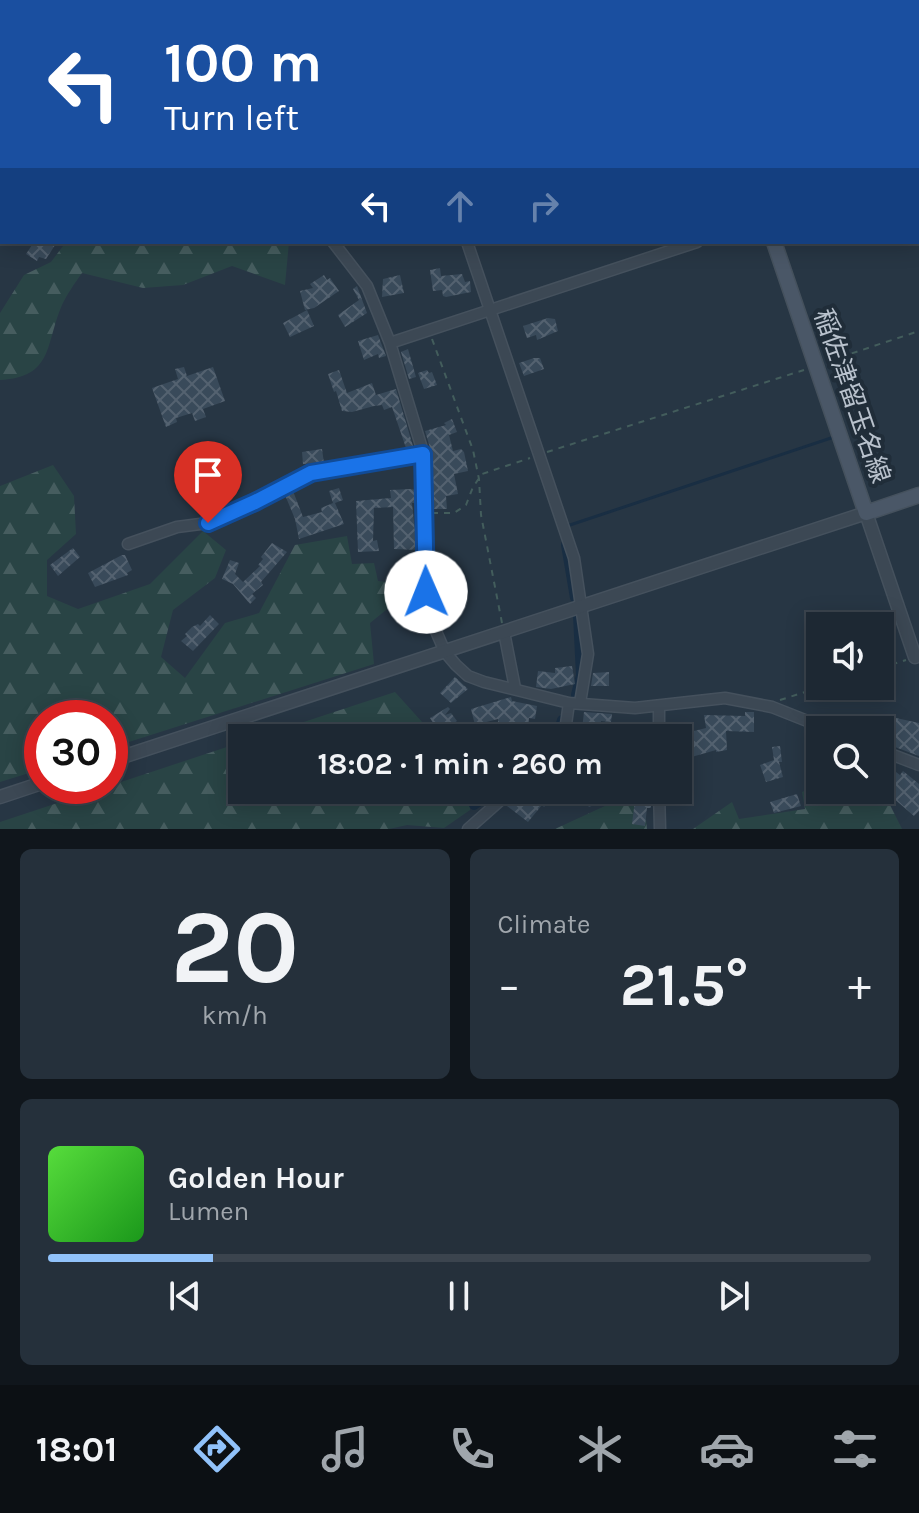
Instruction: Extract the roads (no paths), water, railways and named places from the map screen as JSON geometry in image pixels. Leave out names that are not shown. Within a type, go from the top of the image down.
[{"type":"main road","name":"稲佐津留玉名線","points":[[775,244],[866,513],[919,495]]},
{"type":"street","points":[[335,244],[367,286],[390,343],[423,454],[426,592],[435,629],[445,652],[468,676],[574,703],[635,708],[725,698],[772,707],[806,720]]},
{"type":"street","points":[[468,244],[574,558],[588,654],[568,724]]},
{"type":"street","points":[[390,343],[691,244]]},
{"type":"street","points":[[128,544],[177,527],[208,523],[311,473],[423,454]]},
{"type":"street","points":[[128,755],[866,513],[917,663]]},
{"type":"street","points":[[504,632],[515,688]]},
{"type":"street","points":[[659,707],[659,724]]},
{"type":"street","points":[[894,755],[919,765]]},
{"type":"street","points":[[0,797],[24,789]]},
{"type":"street","points":[[468,829],[496,804]]},
{"type":"street","points":[[659,804],[660,829]]},
{"type":"waterway","points":[[570,525],[831,438]]},
{"type":"waterway","points":[[566,545],[575,598]]},
{"type":"waterway","points":[[576,695],[581,675],[578,615]]},
{"type":"waterway","points":[[561,724],[562,720]]}]
